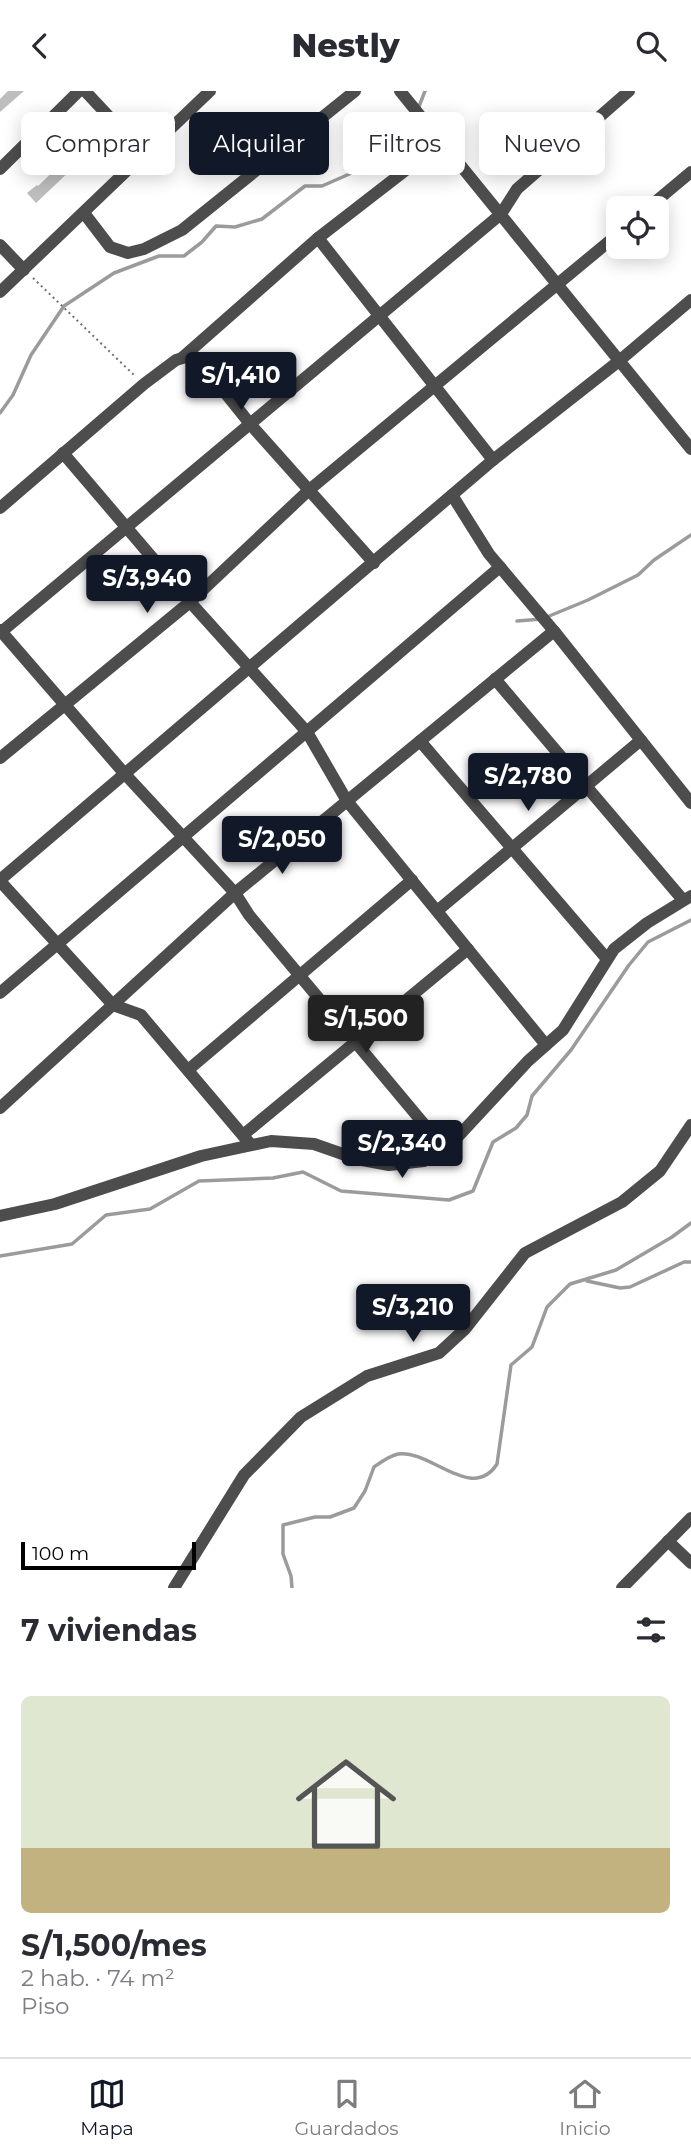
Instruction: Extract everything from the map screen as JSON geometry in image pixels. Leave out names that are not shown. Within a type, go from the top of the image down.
[{"type":"street","points":[[0,169],[79,91]]},
{"type":"street","points":[[85,91],[105,112]]},
{"type":"street","points":[[175,124],[210,91]]},
{"type":"street","points":[[84,213],[110,247],[128,253],[144,249],[182,230],[355,91]]},
{"type":"street","points":[[400,91],[417,112]]},
{"type":"street","points":[[444,1148],[299,976],[235,894],[124,773],[0,631],[501,215],[517,189],[629,91]]},
{"type":"street","points":[[465,170],[691,449]]},
{"type":"street","points":[[662,196],[691,172]]},
{"type":"street","points":[[0,292],[123,175]]},
{"type":"street","points":[[0,507],[144,384],[183,357],[318,238],[399,175]]},
{"type":"street","points":[[318,238],[493,460]]},
{"type":"street","points":[[0,758],[190,602],[309,490],[606,244]]},
{"type":"street","points":[[0,245],[24,271]]},
{"type":"street","points":[[247,1140],[142,1015],[113,1005],[0,880],[493,460],[619,361],[691,300]]},
{"type":"street","points":[[183,357],[198,359],[251,425],[374,563]]},
{"type":"street","points":[[63,453],[190,602],[307,732],[348,801],[546,1045]]},
{"type":"street","points":[[452,495],[500,568],[554,631],[691,803]]},
{"type":"street","points":[[0,993],[500,568]]},
{"type":"street","points":[[0,1108],[235,894],[554,631]]},
{"type":"street","points":[[0,1216],[55,1204],[247,1140],[314,1144],[357,1159],[389,1165],[424,1161],[453,1142],[563,1030],[614,949],[647,923],[687,898],[495,680]]},
{"type":"street","points":[[437,911],[641,740]]},
{"type":"street","points":[[420,741],[607,959]]},
{"type":"street","points":[[188,1070],[412,880]]},
{"type":"street","points":[[247,1140],[355,1043],[468,949]]},
{"type":"street","points":[[174,1588],[244,1475],[301,1417],[367,1376],[439,1353],[466,1329],[525,1253],[622,1202],[660,1171],[691,1125]]},
{"type":"street","points":[[622,1588],[691,1518]]},
{"type":"street","points":[[668,1541],[691,1563]]},
{"type":"path","points":[[24,271],[51,293],[85,330],[144,384]]},
{"type":"building","points":[[8,91],[24,91],[0,112],[0,99]]},
{"type":"building","points":[[49,175],[66,175],[36,203],[27,193]]},
{"type":"waterway","points":[[418,109],[425,91]]},
{"type":"waterway","points":[[0,413],[13,395],[31,355],[64,306],[114,273],[159,256],[184,256],[216,226],[235,227],[262,219],[305,186],[322,186],[347,175]]},
{"type":"waterway","points":[[517,621],[542,619],[588,600],[638,575],[654,560],[691,535]]},
{"type":"waterway","points":[[0,1256],[72,1244],[106,1215],[150,1209],[199,1181],[273,1178],[303,1172],[341,1191],[449,1200],[473,1191],[493,1142],[516,1128],[527,1115],[532,1096],[571,1050],[629,965],[648,942],[691,920]]},
{"type":"waterway","points":[[292,1588],[291,1576],[283,1554],[283,1525],[315,1517],[330,1517],[354,1508],[365,1491],[374,1467],[398,1454],[423,1459],[463,1477],[487,1475],[497,1464],[511,1365],[532,1347],[547,1307],[570,1284],[616,1270],[691,1223]]},
{"type":"waterway","points":[[587,1281],[620,1288],[630,1287],[684,1262],[691,1262]]}]
